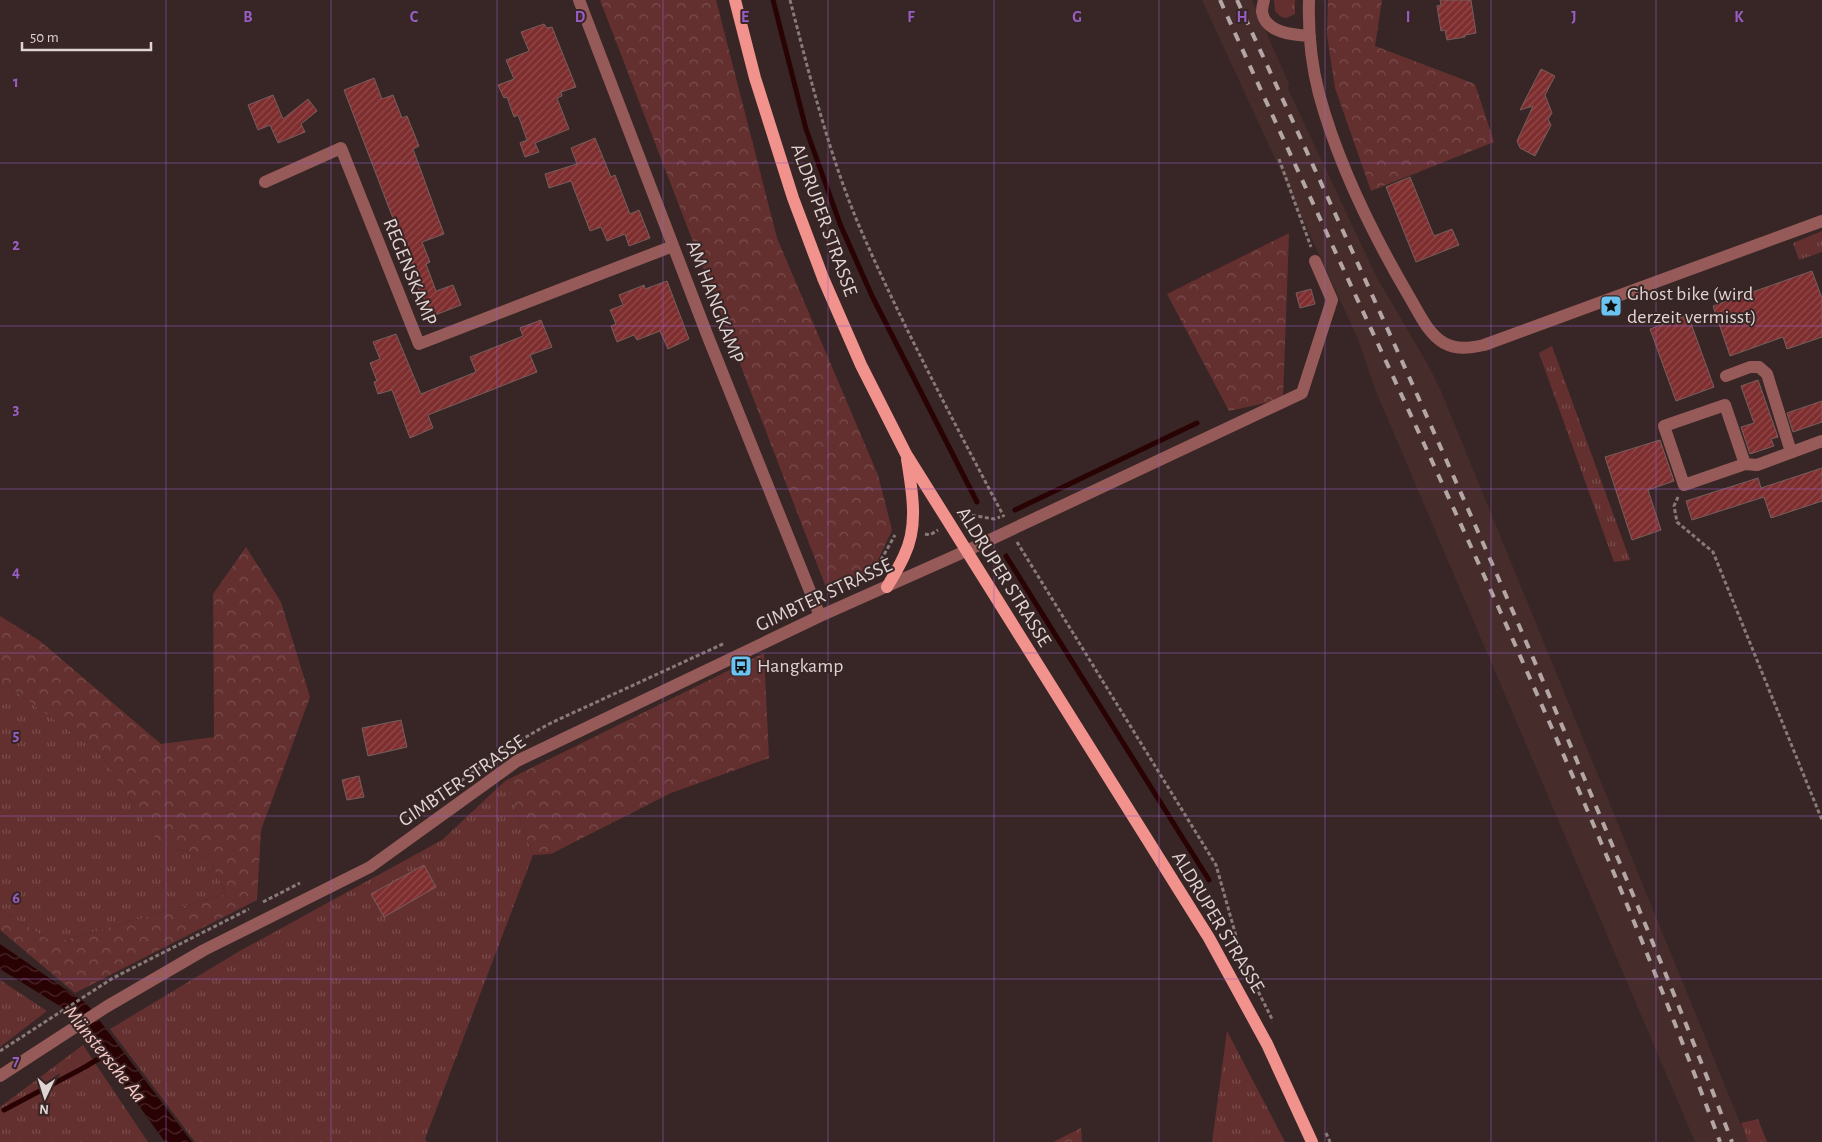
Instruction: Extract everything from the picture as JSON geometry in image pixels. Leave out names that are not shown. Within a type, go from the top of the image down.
[{"type":"main road","name":"ALDRUPER STRASSE","points":[[735,0],[755,78],[793,198],[823,278],[861,365],[906,454],[1209,938],[1267,1044],[1312,1142]]},
{"type":"main road","points":[[887,587],[905,554],[913,524],[912,494],[906,454]]},
{"type":"street","name":"AM HANGKAMP","points":[[579,0],[712,346],[820,616]]},
{"type":"street","points":[[1264,0],[1262,13],[1267,22],[1275,29],[1310,36]]},
{"type":"street","points":[[1309,0],[1312,64],[1328,121],[1344,166],[1384,254],[1424,322],[1442,342],[1468,348],[1493,342],[1822,220]]},
{"type":"street","name":"REGENSKAMP","points":[[265,182],[341,148],[419,344],[673,246]]},
{"type":"street","name":"GIMBTER STRASSE","points":[[0,1076],[106,1007],[204,950],[370,867],[517,761],[820,616],[966,551],[1302,393],[1332,300],[1316,261]]},
{"type":"street","points":[[1726,376],[1750,367],[1759,367],[1767,374],[1791,452]]},
{"type":"street","points":[[1745,464],[1725,405],[1664,426],[1684,485],[1745,464],[1757,464],[1822,442]]},
{"type":"path","points":[[790,0],[814,95],[838,168],[860,227],[923,364],[1010,530],[1216,865],[1243,961],[1274,1023]]},
{"type":"path","points":[[1279,159],[1316,261]]},
{"type":"path","points":[[1684,485],[1674,506],[1677,522],[1713,552],[1822,820]]},
{"type":"path","points":[[0,1051],[95,988]]},
{"type":"path","points":[[1322,1125],[1330,1142]]},
{"type":"shaded area","points":[[1202,0],[1252,0],[1289,84],[1288,89],[1377,278],[1427,363],[1441,391],[1748,1142],[1695,1142],[1375,389],[1358,339]]},
{"type":"green space","points":[[600,0],[716,0],[777,238],[878,475],[892,530],[873,571],[827,590]]},
{"type":"green space","points":[[1274,0],[1295,0],[1295,14],[1286,18],[1280,16],[1275,11]]},
{"type":"green space","points":[[1328,0],[1382,0],[1375,46],[1475,84],[1494,142],[1371,191],[1335,88],[1327,35]]},
{"type":"green space","points":[[1822,231],[1822,252],[1799,260],[1793,243]]},
{"type":"green space","points":[[1289,233],[1283,399],[1229,411],[1167,294]]},
{"type":"green space","points":[[1552,346],[1630,560],[1614,562],[1539,353]]},
{"type":"green space","points":[[246,547],[281,602],[310,697],[261,830],[257,900],[75,993],[0,930],[0,909],[54,943],[226,894],[209,858],[159,844],[101,754],[0,680],[0,616],[40,641],[161,744],[214,737],[213,594]]},
{"type":"green space","points":[[764,653],[769,758],[671,793],[551,854],[533,855],[505,781]]},
{"type":"green space","points":[[0,680],[101,754],[159,844],[209,858],[226,894],[54,943],[0,909]]},
{"type":"green space","points":[[505,781],[533,855],[425,1139],[427,1142],[195,1142],[110,1029],[238,952],[442,840]]},
{"type":"green space","points":[[0,980],[47,1011],[0,1047]]},
{"type":"green space","points":[[1227,1031],[1285,1142],[1212,1142]]},
{"type":"green space","points":[[83,1045],[148,1142],[0,1142],[0,1107]]},
{"type":"green space","points":[[1758,1119],[1767,1142],[1748,1142],[1741,1123]]},
{"type":"green space","points":[[1081,1128],[1082,1142],[1053,1142]]},
{"type":"water","name":"Münstersche Aa","points":[[0,944],[87,1004],[192,1142],[165,1142],[71,1014],[0,969]]},
{"type":"building","points":[[1440,0],[1471,0],[1476,33],[1447,40],[1445,30],[1441,31],[1437,6],[1441,5]]},
{"type":"building","points":[[544,24],[547,28],[552,27],[576,87],[561,92],[562,96],[557,98],[569,129],[535,143],[539,152],[525,157],[520,143],[527,140],[518,115],[514,117],[507,97],[504,98],[498,85],[514,79],[506,60],[529,51],[521,32]]},
{"type":"building","points":[[1541,69],[1555,76],[1545,95],[1552,113],[1548,119],[1551,125],[1535,156],[1520,148],[1517,141],[1533,106],[1520,110]]},
{"type":"building","points":[[374,78],[382,99],[393,95],[402,118],[407,116],[419,146],[413,149],[444,234],[422,242],[430,262],[426,264],[436,291],[453,285],[461,305],[430,317],[344,90]]},
{"type":"building","points":[[273,95],[283,119],[308,99],[317,111],[301,124],[305,132],[278,143],[270,125],[258,130],[248,105]]},
{"type":"building","points":[[595,138],[611,177],[615,175],[630,214],[639,210],[650,238],[629,246],[625,234],[607,241],[601,227],[590,231],[571,181],[549,188],[545,174],[577,164],[571,148]]},
{"type":"building","points":[[1410,177],[1434,236],[1452,229],[1459,245],[1416,262],[1386,187]]},
{"type":"building","points":[[1812,271],[1822,298],[1822,337],[1787,349],[1783,337],[1730,356],[1713,306]]},
{"type":"building","points":[[667,281],[689,339],[668,349],[660,331],[637,340],[634,335],[617,342],[611,326],[616,324],[610,310],[623,305],[619,295],[644,285],[645,289]]},
{"type":"building","points":[[1311,289],[1315,304],[1300,308],[1296,293]]},
{"type":"building","points":[[1688,315],[1714,387],[1676,401],[1650,329]]},
{"type":"building","points":[[541,320],[552,347],[530,355],[537,372],[428,415],[433,428],[410,438],[392,390],[378,394],[374,382],[377,381],[370,363],[380,359],[373,342],[396,334],[421,394],[476,372],[470,357],[523,336],[520,328]]},
{"type":"building","points":[[1758,380],[1778,437],[1771,439],[1774,446],[1750,454],[1741,427],[1754,423],[1741,386]]},
{"type":"building","points":[[1822,401],[1822,422],[1793,432],[1787,413]]},
{"type":"building","points":[[1660,440],[1674,481],[1648,490],[1661,530],[1632,540],[1605,457]]},
{"type":"building","points":[[1822,468],[1822,501],[1771,518],[1764,497],[1692,520],[1686,501],[1758,478],[1761,488]]},
{"type":"building","points":[[401,720],[407,747],[368,756],[362,728]]},
{"type":"building","points":[[359,776],[364,797],[347,800],[342,780]]},
{"type":"building","points":[[424,865],[436,887],[384,917],[371,894]]},
{"type":"waterway","points":[[773,0],[806,129],[840,224],[872,296],[977,502]]},
{"type":"waterway","points":[[1015,510],[1197,423]]},
{"type":"waterway","points":[[1006,556],[1209,880]]},
{"type":"waterway","name":"Münstersche Aa","points":[[4,1110],[108,1053]]},
{"type":"railway","points":[[1220,0],[1544,709],[1664,997],[1720,1142]]},
{"type":"railway","points":[[1237,0],[1376,303],[1511,607],[1650,935],[1732,1142]]},
{"type":"place","name":"Ghost bike (wird derzeit vermisst)","points":[[1611,306]]},
{"type":"place","name":"Hangkamp","points":[[741,666]]}]
